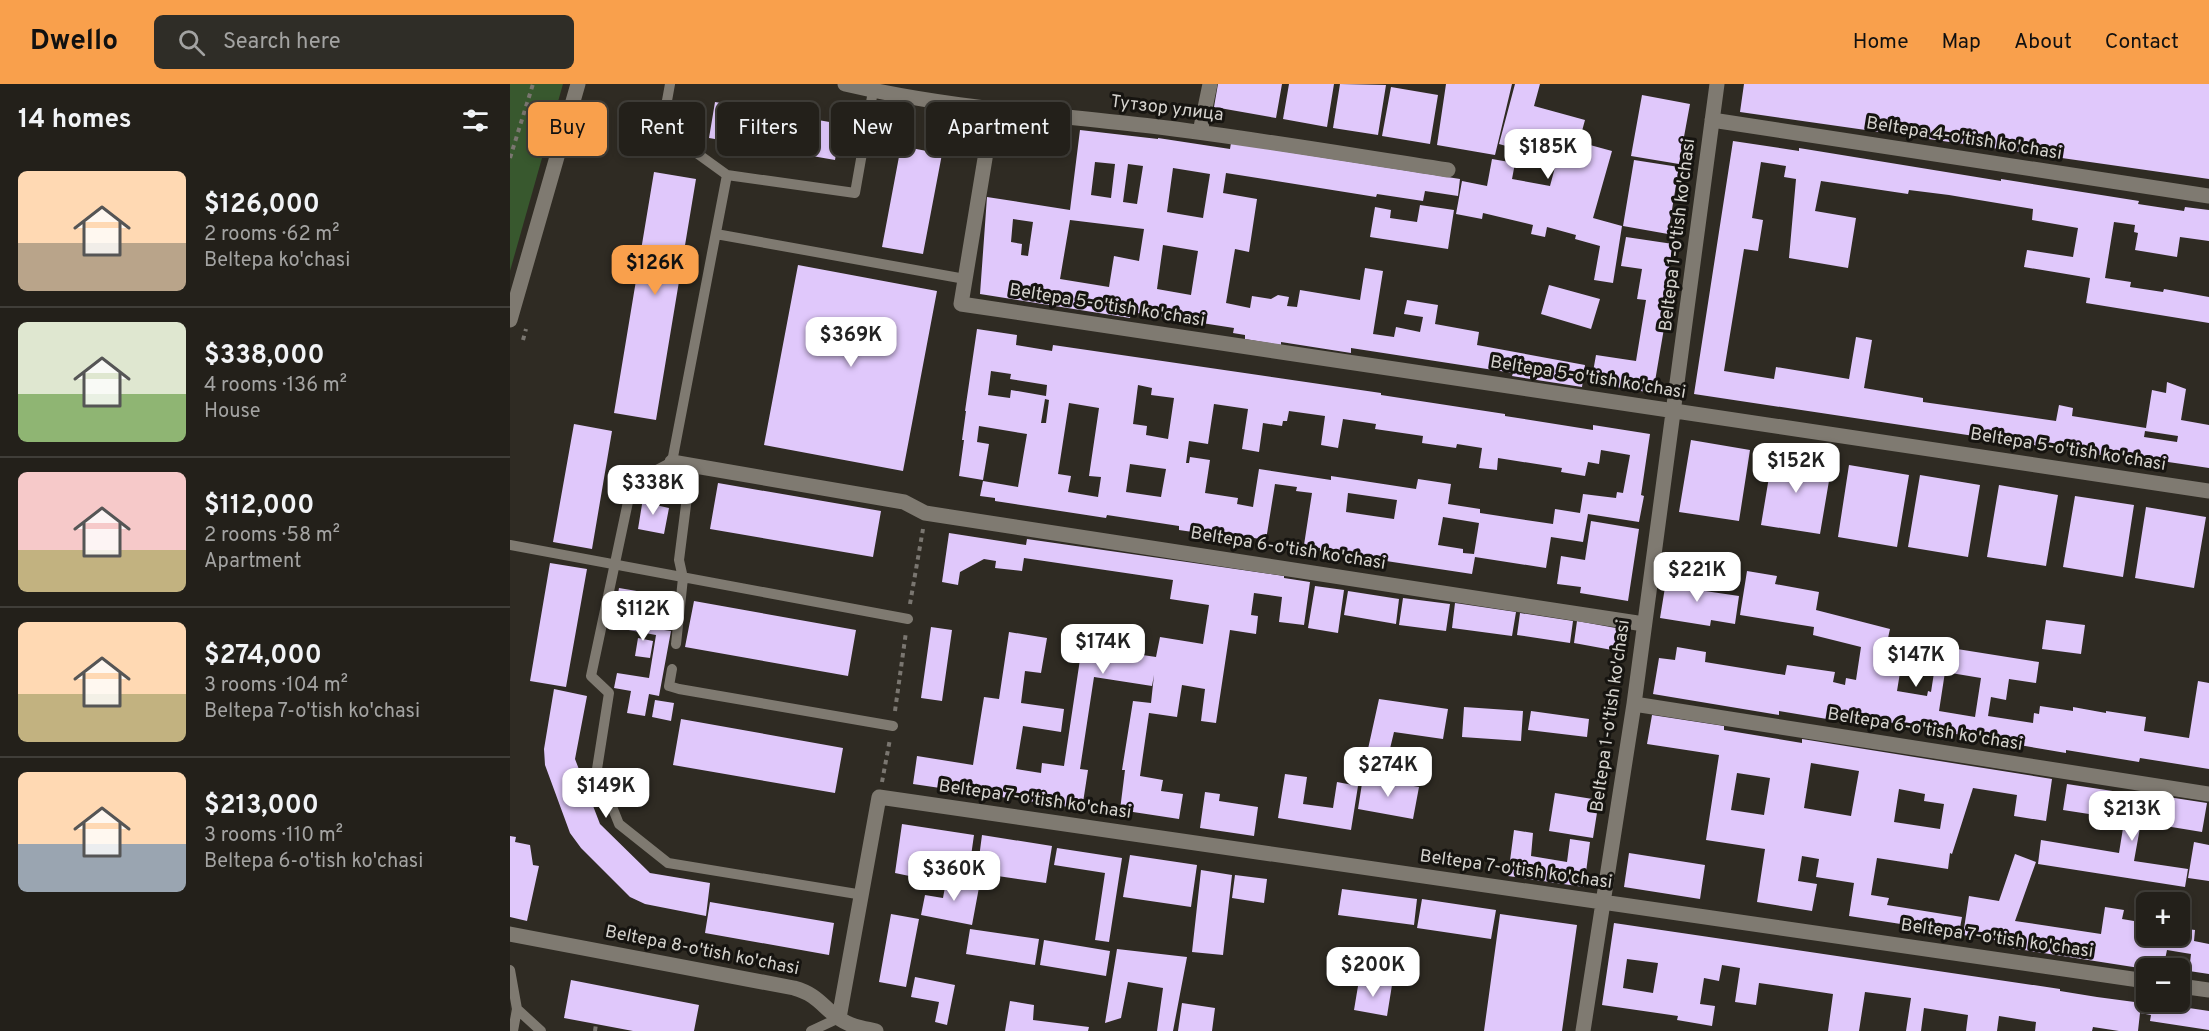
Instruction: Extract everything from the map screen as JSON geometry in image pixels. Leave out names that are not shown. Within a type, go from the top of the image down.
[{"type":"street","points":[[510,320],[578,84]]},
{"type":"street","name":"Тутзор улица","points":[[845,84],[942,102]]},
{"type":"street","points":[[1200,132],[1210,84]]},
{"type":"street","name":"Beltepa 1-o'tish ko'chasi","points":[[1583,1031],[1634,704],[1717,84]]},
{"type":"street","name":"Тутзор улица","points":[[1070,118],[1200,132],[1448,170]]},
{"type":"street","name":"Beltepa 4-o'tish ko'chasi","points":[[1712,120],[2209,196]]},
{"type":"street","points":[[965,279],[985,156]]},
{"type":"street","name":"Beltepa 5-o'tish ko'chasi","points":[[965,279],[961,304],[2209,491]]},
{"type":"street","name":"Beltepa 6-o'tish ko'chasi","points":[[672,462],[904,502],[926,513],[1644,624]]},
{"type":"street","name":"Beltepa 6-o'tish ko'chasi","points":[[1634,704],[2209,794]]},
{"type":"street","points":[[839,1018],[879,797]]},
{"type":"street","name":"Beltepa 7-o'tish ko'chasi","points":[[879,797],[2136,980]]},
{"type":"street","name":"Beltepa 8-o'tish ko'chasi","points":[[510,934],[807,991],[839,1018],[854,1027],[876,1031]]},
{"type":"street","points":[[2190,987],[2209,990]]},
{"type":"lane","points":[[670,84],[662,128],[727,175],[855,192],[873,91]]},
{"type":"lane","points":[[727,175],[672,462],[632,483],[591,676],[609,693],[597,770],[619,824],[668,863],[862,895]]},
{"type":"lane","points":[[716,234],[965,279]]},
{"type":"lane","points":[[676,644],[683,578],[679,560],[691,466]]},
{"type":"lane","points":[[510,545],[908,619]]},
{"type":"lane","points":[[672,669],[669,686],[679,689],[893,726]]},
{"type":"lane","points":[[510,970],[517,1009],[513,1031]]},
{"type":"lane","points":[[517,1009],[541,1031]]},
{"type":"lane","points":[[811,1031],[839,1018]]},
{"type":"path","points":[[510,159],[533,84]]},
{"type":"path","points":[[879,797],[893,726],[926,513]]},
{"type":"path","points":[[594,1031],[596,1024]]},
{"type":"green space","points":[[510,84],[563,84],[558,102],[528,102],[528,156],[543,156],[510,271]]},
{"type":"building","points":[[1218,84],[1282,84],[1276,118],[1214,107]]},
{"type":"building","points":[[1289,84],[1334,84],[1327,127],[1283,119]]},
{"type":"building","points":[[1340,84],[1386,85],[1378,135],[1333,128]]},
{"type":"building","points":[[1446,84],[1512,84],[1495,155],[1437,145]]},
{"type":"building","points":[[1515,84],[1540,84],[1534,106],[1585,120],[1579,142],[1612,151],[1593,218],[1622,226],[1613,283],[1594,280],[1600,246],[1575,239],[1576,235],[1547,227],[1545,237],[1531,234],[1533,225],[1483,213],[1482,219],[1456,214],[1462,181],[1487,186],[1492,159],[1515,163],[1512,179],[1550,186],[1557,160],[1499,144]]},
{"type":"building","points":[[1744,84],[2209,84],[2209,179],[1740,112]]},
{"type":"building","points":[[1391,87],[1438,95],[1430,144],[1382,136]]},
{"type":"building","points":[[1642,95],[1690,104],[1679,164],[1631,156]]},
{"type":"building","points":[[715,102],[717,102],[717,139],[709,138]]},
{"type":"building","points":[[819,120],[831,122],[831,156],[836,156],[835,160],[812,156],[819,156]]},
{"type":"building","points":[[1080,130],[1158,138],[1230,149],[1231,143],[1460,179],[1458,196],[1425,191],[1423,201],[1377,194],[1376,197],[1226,173],[1223,193],[1257,199],[1249,252],[1235,249],[1226,303],[1250,308],[1252,296],[1271,299],[1278,295],[1289,297],[1287,306],[1297,307],[1300,290],[1360,300],[1365,268],[1383,271],[1373,334],[1394,337],[1396,327],[1420,332],[1423,317],[1404,314],[1407,300],[1438,305],[1435,324],[1479,332],[1477,345],[1585,365],[1582,387],[1512,376],[1513,373],[1351,348],[1351,353],[1281,342],[1281,345],[1245,339],[1245,335],[1233,333],[1234,328],[1131,312],[1130,318],[980,294],[987,197],[1070,210]],"holes":[[[1095,162],[1115,164],[1111,198],[1091,195]],[[1128,164],[1143,166],[1137,204],[1123,202]],[[1173,168],[1210,174],[1203,218],[1167,212]],[[1013,219],[1033,222],[1028,256],[1021,255],[1022,244],[1011,242]],[[1070,220],[1144,229],[1139,261],[1114,256],[1109,287],[1060,279]],[[1163,245],[1198,251],[1191,295],[1157,289]]]},
{"type":"building","points":[[1733,141],[1799,151],[1799,148],[2001,181],[2001,179],[2139,201],[2138,204],[2184,211],[2185,207],[2209,210],[2209,241],[2180,237],[2177,257],[2135,250],[2138,233],[2134,232],[2135,225],[2114,222],[2105,278],[2131,282],[2130,287],[2163,292],[2164,289],[2209,297],[2209,323],[2086,303],[2090,278],[2024,267],[2027,250],[2073,257],[2078,228],[2032,220],[2033,209],[1949,195],[1909,190],[1908,194],[1821,181],[1815,211],[1856,218],[1848,268],[1789,258],[1796,179],[1784,177],[1786,166],[1761,162],[1752,218],[1763,220],[1758,251],[1744,249],[1724,371],[1774,379],[1776,367],[1849,379],[1856,337],[1872,340],[1864,388],[1923,398],[1923,402],[2056,421],[2059,405],[2073,408],[2072,416],[2146,428],[2152,390],[2166,393],[2167,382],[2186,389],[2181,420],[2209,425],[2209,468],[2141,458],[2140,461],[1694,394]],"holes":[[[2145,431],[2178,436],[2177,442],[2144,437]]]},
{"type":"building","points":[[914,149],[926,151],[926,156],[942,156],[923,254],[882,247],[899,156],[914,156]]},
{"type":"building","points":[[1634,160],[1679,167],[1668,234],[1623,226]]},
{"type":"building","points":[[654,172],[696,179],[656,420],[614,413]]},
{"type":"building","points":[[1420,205],[1454,210],[1448,249],[1370,237],[1375,207],[1391,210],[1390,218],[1417,222]]},
{"type":"building","points":[[1626,237],[1673,244],[1665,292],[1670,293],[1653,393],[1591,383],[1596,355],[1636,361],[1646,300],[1637,299],[1642,269],[1621,266]]},
{"type":"building","points":[[798,265],[937,291],[903,471],[764,445]]},
{"type":"building","points":[[1549,285],[1600,299],[1591,329],[1541,314]]},
{"type":"building","points":[[977,329],[1017,335],[1016,345],[1052,351],[1053,345],[1381,393],[1381,395],[1593,430],[1593,425],[1650,434],[1639,522],[1588,514],[1583,542],[1551,537],[1546,568],[1475,557],[1472,574],[1320,551],[1320,548],[1304,545],[1312,493],[1296,491],[1297,487],[1275,484],[1266,540],[1248,537],[1248,540],[1179,530],[1179,526],[1107,515],[1106,518],[995,501],[995,498],[980,496],[983,481],[1018,487],[1027,434],[979,426],[977,442],[989,444],[983,480],[959,476],[965,411]],"holes":[[[991,371],[1011,374],[1010,379],[1047,385],[1046,396],[1011,390],[1010,398],[988,395]],[[1138,385],[1152,388],[1151,395],[1174,398],[1168,439],[1146,435],[1147,426],[1133,424]],[[1045,399],[1049,400],[1046,423],[1041,423]],[[1069,403],[1099,408],[1089,476],[1101,477],[1098,497],[1068,492],[1071,476],[1058,474]],[[1214,404],[1248,409],[1242,449],[1259,452],[1263,423],[1282,426],[1283,421],[1287,421],[1289,411],[1325,416],[1321,445],[1338,448],[1343,419],[1376,424],[1375,429],[1423,436],[1422,443],[1456,448],[1457,444],[1482,448],[1479,468],[1497,470],[1498,458],[1562,468],[1561,472],[1585,476],[1588,462],[1599,464],[1601,450],[1630,455],[1623,493],[1617,492],[1616,498],[1583,494],[1580,513],[1555,509],[1553,524],[1480,513],[1480,509],[1448,504],[1451,484],[1418,479],[1416,489],[1331,476],[1331,480],[1259,469],[1253,507],[1237,504],[1238,498],[1205,493],[1210,460],[1190,457],[1189,463],[1186,463],[1189,441],[1208,444]],[[1130,464],[1166,469],[1161,497],[1126,492]],[[1348,493],[1397,500],[1394,519],[1346,512]],[[1443,517],[1479,523],[1474,554],[1463,553],[1463,549],[1438,545]]]},
{"type":"building","points":[[574,424],[612,431],[592,549],[553,542]]},
{"type":"building","points":[[1691,440],[1750,450],[1739,521],[1679,512]]},
{"type":"building","points":[[1773,453],[1832,463],[1820,534],[1761,525]]},
{"type":"building","points":[[1849,465],[1909,475],[1897,547],[1838,537]]},
{"type":"building","points":[[666,466],[672,472],[652,491],[646,485]]},
{"type":"building","points":[[1920,475],[1980,485],[1968,557],[1908,547]]},
{"type":"building","points":[[718,483],[881,511],[873,557],[710,529]]},
{"type":"building","points":[[1999,485],[2058,495],[2046,566],[1987,557]]},
{"type":"building","points":[[644,492],[653,494],[651,504],[669,508],[664,534],[638,529]]},
{"type":"building","points":[[2075,496],[2134,505],[2123,577],[2063,567]]},
{"type":"building","points":[[2146,507],[2206,517],[2194,588],[2135,578]]},
{"type":"building","points":[[1591,521],[1639,529],[1628,601],[1580,593],[1581,587],[1557,584],[1561,556],[1585,560]]},
{"type":"building","points":[[949,533],[1026,545],[1027,539],[1284,576],[1284,578],[1310,582],[1304,625],[1279,622],[1282,597],[1254,593],[1251,615],[1258,616],[1256,634],[1230,630],[1216,723],[1201,721],[1205,689],[1182,685],[1177,717],[1149,713],[1140,776],[1163,780],[1161,791],[1183,794],[1179,819],[1120,810],[1125,770],[1122,770],[1133,701],[1151,703],[1154,675],[1152,686],[1094,677],[1080,769],[1088,770],[1082,809],[913,784],[917,756],[973,765],[984,697],[999,699],[1009,632],[1047,638],[1041,673],[1025,671],[1021,703],[1064,709],[1061,732],[1023,726],[1016,769],[1041,773],[1042,763],[1064,766],[1082,646],[1156,657],[1160,637],[1203,644],[1209,605],[1170,599],[1173,580],[1024,558],[1022,571],[995,568],[996,561],[984,559],[960,572],[958,585],[942,582]]},
{"type":"building","points":[[550,563],[587,569],[566,687],[530,681]]},
{"type":"building","points":[[1747,571],[1777,576],[1775,584],[1819,592],[1816,610],[1890,629],[1888,638],[2039,662],[2036,683],[2009,679],[2006,700],[1991,697],[1988,716],[2033,723],[2034,713],[2039,714],[2040,706],[2073,711],[2073,707],[2146,717],[2144,731],[2189,738],[2198,681],[2209,683],[2209,769],[2140,758],[2139,762],[2066,750],[2066,753],[1840,714],[1839,721],[1779,711],[1779,715],[1653,694],[1659,658],[1675,660],[1677,647],[1706,652],[1705,662],[1785,675],[1787,665],[1835,672],[1833,682],[1845,685],[1846,678],[1856,680],[1861,647],[1813,635],[1814,627],[1740,615]],"holes":[[[1903,654],[1936,660],[1931,692],[1928,691],[1927,696],[1897,691]],[[1945,672],[1981,678],[1975,717],[1939,711]]]},
{"type":"building","points":[[1667,575],[1706,581],[1705,591],[1739,596],[1735,624],[1711,620],[1710,626],[1660,618]]},
{"type":"building","points":[[1315,586],[1344,590],[1338,633],[1308,628]]},
{"type":"building","points":[[619,588],[672,597],[668,623],[659,622],[657,629],[671,631],[659,696],[649,694],[645,716],[627,713],[631,691],[614,688],[617,673],[649,678],[656,635],[612,627]]},
{"type":"building","points":[[1348,591],[1399,599],[1396,624],[1344,615]]},
{"type":"building","points":[[1403,598],[1450,604],[1446,631],[1399,625]]},
{"type":"building","points":[[694,601],[856,630],[848,676],[685,647]]},
{"type":"building","points":[[1455,603],[1516,612],[1512,636],[1452,628]]},
{"type":"building","points":[[1520,613],[1573,621],[1570,643],[1517,635]]},
{"type":"building","points":[[2046,620],[2085,625],[2081,654],[2042,649]]},
{"type":"building","points":[[1577,621],[1627,630],[1623,652],[1574,643]]},
{"type":"building","points":[[931,627],[952,630],[942,701],[921,698]]},
{"type":"building","points":[[638,638],[653,641],[650,658],[635,656]]},
{"type":"building","points":[[554,689],[587,696],[575,759],[600,824],[650,873],[710,883],[706,916],[645,904],[630,897],[581,848],[570,833],[545,765],[544,749]]},
{"type":"building","points":[[1379,699],[1448,709],[1443,739],[1394,732],[1387,761],[1366,758]]},
{"type":"building","points":[[655,700],[674,703],[671,721],[652,717]]},
{"type":"building","points":[[1464,707],[1523,711],[1521,741],[1462,737]]},
{"type":"building","points":[[1531,711],[1589,719],[1587,737],[1528,730]]},
{"type":"building","points":[[1652,715],[1724,726],[1724,730],[1802,743],[1802,739],[2052,779],[2046,821],[2014,816],[2017,795],[1973,788],[1952,854],[1950,853],[1948,869],[1877,858],[1871,895],[1889,898],[1887,905],[1962,917],[1959,933],[1849,916],[1854,883],[1816,877],[1819,859],[1802,856],[1798,881],[1817,884],[1812,911],[1757,902],[1765,849],[1706,840],[1719,755],[1647,744]],"holes":[[[1811,763],[1859,771],[1851,816],[1804,808]],[[1737,773],[1770,778],[1764,815],[1731,810]],[[1899,789],[1925,794],[1924,801],[1944,804],[1940,829],[1894,822]]]},
{"type":"building","points":[[681,719],[843,748],[835,793],[673,765]]},
{"type":"building","points":[[1285,774],[1307,777],[1303,804],[1333,808],[1337,782],[1358,786],[1351,830],[1278,818]]},
{"type":"building","points":[[1363,777],[1419,787],[1413,819],[1358,809]]},
{"type":"building","points":[[2067,784],[2119,792],[2115,818],[2063,810]]},
{"type":"building","points":[[2129,791],[2207,803],[2202,832],[2141,822],[2134,861],[2188,869],[2185,887],[2038,864],[2041,840],[2119,853]]},
{"type":"building","points":[[1205,792],[1220,794],[1219,801],[1258,807],[1254,836],[1200,828]]},
{"type":"building","points":[[1555,793],[1599,800],[1593,838],[1549,831]]},
{"type":"building","points":[[902,824],[974,835],[969,870],[921,863],[919,878],[895,873]]},
{"type":"building","points":[[1514,830],[1533,833],[1531,856],[1567,862],[1570,839],[1590,842],[1584,887],[1508,876]]},
{"type":"building","points":[[982,835],[1052,846],[1046,883],[977,873]]},
{"type":"building","points":[[510,836],[516,837],[515,842],[530,845],[533,865],[539,866],[527,921],[510,917]]},
{"type":"building","points":[[2194,842],[2209,845],[2209,881],[2188,878]]},
{"type":"building","points":[[1057,848],[1122,858],[1109,942],[1095,940],[1105,873],[1054,865]]},
{"type":"building","points":[[1629,853],[1705,865],[1700,899],[1624,887]]},
{"type":"building","points":[[2015,854],[2036,862],[2015,921],[2101,934],[2105,907],[2124,910],[2122,919],[2136,921],[2136,946],[2190,946],[2190,929],[2195,930],[2194,941],[2209,944],[2209,974],[2190,971],[2191,954],[2167,950],[2165,958],[2136,958],[2136,967],[2011,948],[2012,943],[1963,935],[1969,896],[1999,901]]},
{"type":"building","points":[[1130,855],[1197,865],[1191,907],[1123,897]]},
{"type":"building","points":[[1201,870],[1232,875],[1223,955],[1192,952]]},
{"type":"building","points":[[1235,875],[1267,879],[1264,903],[1232,898]]},
{"type":"building","points":[[947,876],[980,882],[972,925],[921,915],[925,895],[943,898]]},
{"type":"building","points":[[1342,889],[1417,899],[1414,925],[1338,915]]},
{"type":"building","points":[[1422,899],[1496,910],[1491,939],[1417,928]]},
{"type":"building","points":[[710,902],[834,923],[829,955],[705,933]]},
{"type":"building","points":[[891,914],[919,919],[906,987],[879,982]]},
{"type":"building","points":[[1500,914],[1577,925],[1562,1031],[1484,1031]]},
{"type":"building","points":[[1614,923],[2060,989],[2060,991],[2136,1002],[2136,1012],[2190,1012],[2190,1008],[2209,1011],[2209,1030],[2150,1021],[2151,1015],[2140,1013],[2138,1031],[2093,1027],[2092,1031],[2035,1031],[2036,1022],[1999,1016],[1997,1031],[1966,1031],[1968,1015],[1924,1008],[1921,1031],[1906,1031],[1911,998],[1865,992],[1859,1031],[1828,1031],[1833,994],[1759,983],[1756,1005],[1735,1002],[1740,968],[1722,965],[1719,981],[1704,978],[1700,1004],[1715,1006],[1712,1026],[1677,1020],[1678,1016],[1602,1005]],"holes":[[[1627,959],[1658,963],[1653,993],[1623,988]]]},
{"type":"building","points":[[970,929],[1039,939],[1035,965],[966,954]]},
{"type":"building","points":[[1044,940],[1110,951],[1106,976],[1040,965]]},
{"type":"building","points":[[1117,949],[1187,957],[1173,1031],[1157,1031],[1163,988],[1128,982],[1121,1018],[1105,1023]]},
{"type":"building","points":[[915,977],[955,985],[947,1025],[935,1022],[939,1002],[911,997]]},
{"type":"building","points":[[571,980],[699,1005],[694,1031],[633,1031],[564,1018]]},
{"type":"building","points":[[1359,980],[1392,985],[1387,1016],[1354,1010]]},
{"type":"building","points":[[1010,1001],[1034,1005],[1033,1020],[1089,1027],[1088,1031],[1005,1031]]},
{"type":"building","points":[[1182,1003],[1215,1008],[1212,1031],[1178,1031]]}]
